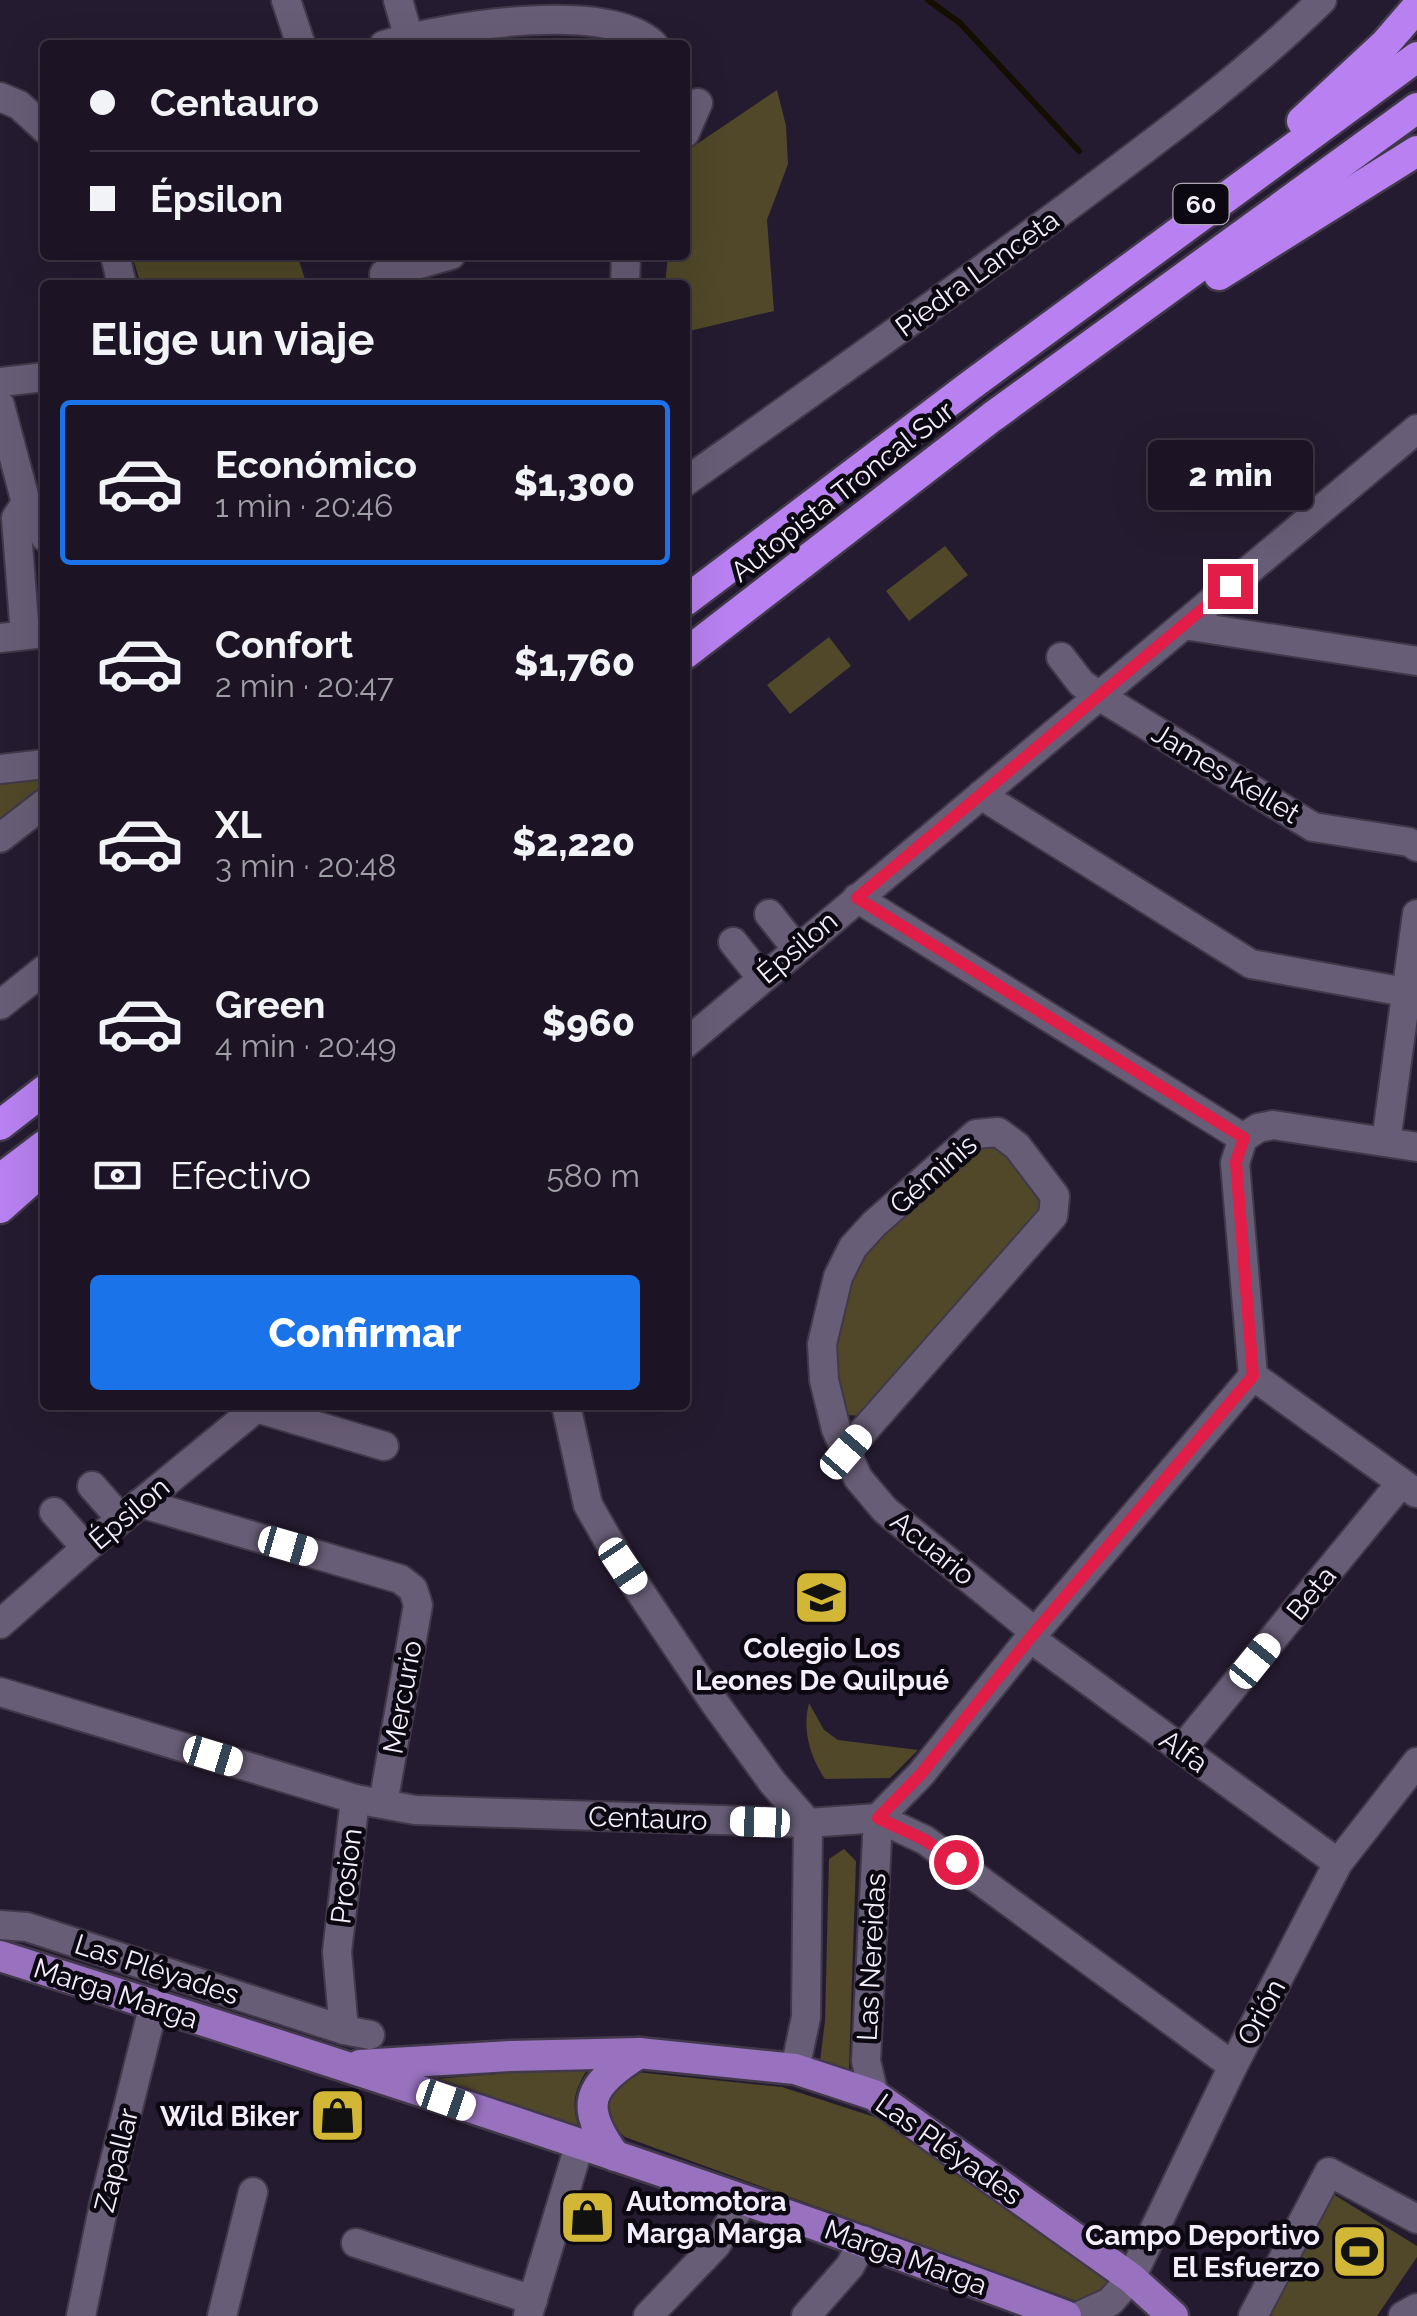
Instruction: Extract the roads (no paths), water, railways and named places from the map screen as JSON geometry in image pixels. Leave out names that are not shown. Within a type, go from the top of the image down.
[{"type":"highway","name":"Autopista Troncal Sur","points":[[971,385],[1288,134],[1385,44],[1417,8]]},
{"type":"highway","name":"Autopista Troncal Sur","points":[[690,597],[971,385],[1417,58]]},
{"type":"highway","name":"Autopista Troncal Sur","points":[[690,650],[992,417],[1417,108]]},
{"type":"highway","name":"Autopista Troncal Sur","points":[[992,417],[1417,151]]},
{"type":"highway","points":[[0,1125],[40,1094]]},
{"type":"highway","points":[[0,1180],[40,1149]]},
{"type":"highway","points":[[0,1208],[40,1172]]},
{"type":"main road","name":"Marga Marga","points":[[0,1956],[347,2066],[864,2240],[1066,2316]]},
{"type":"main road","name":"Las Pléyades","points":[[511,2056],[638,2053],[795,2070],[874,2094],[1131,2278],[1173,2316]]},
{"type":"main road","points":[[615,2156],[594,2127],[591,2099],[610,2071],[638,2053]]},
{"type":"main road","name":"Marga Marga","points":[[347,2066],[511,2056]]},
{"type":"street","points":[[286,0],[299,40]]},
{"type":"street","points":[[397,40],[398,0]]},
{"type":"street","name":"Piedra Lanceta","points":[[690,478],[952,292],[1264,57],[1322,0]]},
{"type":"street","points":[[400,40],[514,4],[603,4],[634,22],[651,40]]},
{"type":"street","points":[[0,96],[20,105],[40,124]]},
{"type":"street","points":[[690,121],[698,103]]},
{"type":"street","points":[[383,272],[431,260]]},
{"type":"street","points":[[0,382],[40,378]]},
{"type":"street","points":[[0,405],[24,503],[16,518],[23,636]]},
{"type":"street","name":"Épsilon","points":[[690,1040],[1417,429]]},
{"type":"street","points":[[1184,625],[1417,662]]},
{"type":"street","name":"James Kellet","points":[[1061,656],[1081,683],[1099,696],[1313,827],[1409,842],[1417,847]]},
{"type":"street","points":[[0,769],[40,765]]},
{"type":"street","points":[[981,795],[1252,964],[1405,992]]},
{"type":"street","points":[[0,838],[40,807]]},
{"type":"street","points":[[857,898],[1244,1138]]},
{"type":"street","points":[[769,914],[796,948]]},
{"type":"street","points":[[1386,1142],[1417,914]]},
{"type":"street","points":[[733,942],[761,977]]},
{"type":"street","points":[[0,1005],[40,973]]},
{"type":"street","points":[[878,1818],[921,1774],[1033,1635],[1253,1376],[1236,1162],[1244,1138],[1273,1124],[1417,1147]]},
{"type":"street","name":"Géminis","points":[[990,1130],[1005,1135],[1055,1196],[1053,1216],[846,1452],[828,1405],[822,1362],[822,1344],[845,1262],[863,1235],[976,1134],[990,1130]]},
{"type":"street","points":[[1253,1376],[1409,1488]]},
{"type":"street","name":"Épsilon","points":[[0,1624],[254,1410]]},
{"type":"street","points":[[268,1410],[384,1446]]},
{"type":"street","points":[[567,1410],[588,1505],[623,1566],[714,1702],[808,1823],[806,2018],[795,2070]]},
{"type":"street","name":"Acuario","points":[[846,1452],[858,1478],[886,1510],[1033,1635]]},
{"type":"street","points":[[92,1486],[130,1511]]},
{"type":"street","name":"Beta","points":[[1182,1749],[1409,1488]]},
{"type":"street","name":"Mercurio","points":[[130,1511],[400,1579],[414,1589],[418,1605],[383,1804]]},
{"type":"street","points":[[54,1512],[86,1548]]},
{"type":"street","name":"Alfa","points":[[1033,1635],[1338,1863]]},
{"type":"street","name":"Centauro","points":[[0,1692],[355,1799],[415,1810],[808,1823],[878,1818],[925,1840],[1233,2066]]},
{"type":"street","name":"Orión","points":[[1131,2278],[1233,2066],[1338,1863],[1417,1762]]},
{"type":"street","name":"Prosion","points":[[307,2017],[337,1952],[355,1799]]},
{"type":"street","name":"Las Nereidas","points":[[874,2094],[866,2061],[878,1818]]},
{"type":"street","name":"Las Pléyades","points":[[0,1925],[26,1927],[357,2032]]},
{"type":"street","name":"Prosion","points":[[337,1952],[357,2032]]},
{"type":"street","name":"Zapallar","points":[[81,2316],[104,2204],[154,2004]]},
{"type":"street","points":[[356,2243],[530,2308],[579,2146]]},
{"type":"street","points":[[1253,2316],[1329,2172],[1417,2220]]},
{"type":"street","points":[[222,2316],[253,2192]]},
{"type":"street","points":[[648,2316],[716,2245],[744,2200]]},
{"type":"street","points":[[806,2316],[850,2266],[864,2240]]},
{"type":"street","points":[[1080,2316],[1110,2302],[1131,2278]]},
{"type":"street","points":[[1403,2316],[1417,2308]]},
{"type":"waterway","points":[[928,0],[960,23],[1079,151]]},
{"type":"place","name":"Colegio Los Leones De Quilpué","points":[[822,1597]]},
{"type":"place","name":"Wild Biker","points":[[338,2116]]},
{"type":"place","name":"Automotora Marga Marga","points":[[587,2217]]},
{"type":"place","name":"Campo Deportivo El Esfuerzo","points":[[1359,2251]]}]
